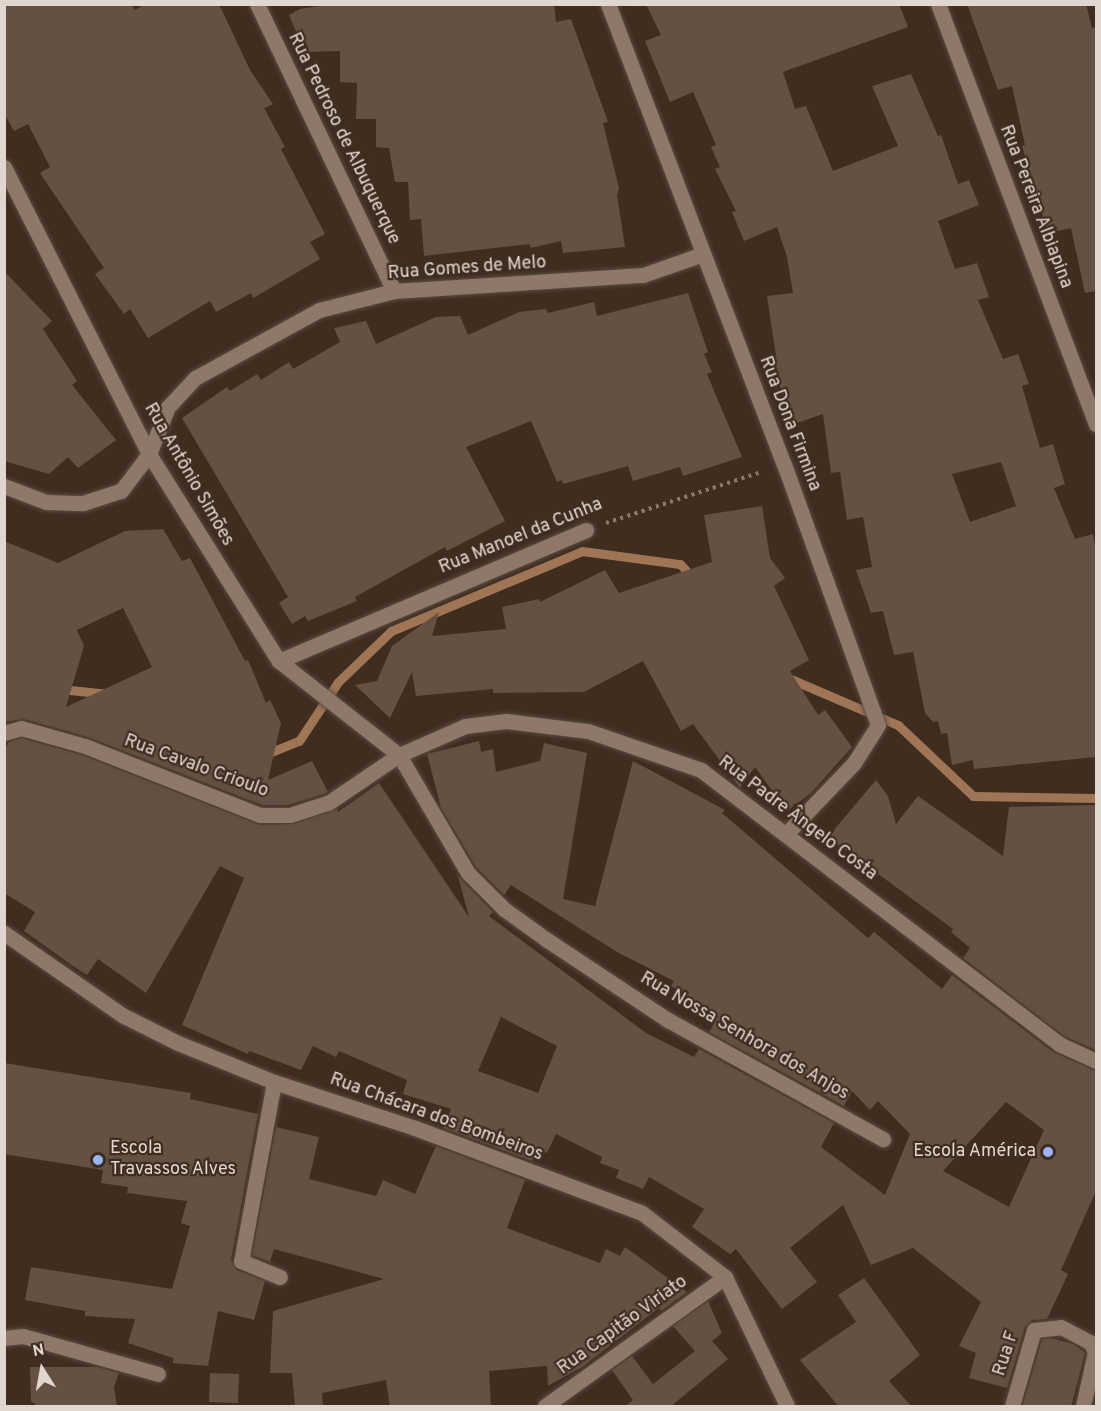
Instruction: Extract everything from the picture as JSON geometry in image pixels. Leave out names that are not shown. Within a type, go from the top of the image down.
[{"type":"street","name":"Rua Pedroso de Albuquerque","points":[[256,4],[394,291]]},
{"type":"street","name":"Rua Dona Firmina","points":[[608,4],[784,464],[872,702],[878,725],[854,763],[786,834]]},
{"type":"street","name":"Rua Pereira Albiapina","points":[[938,4],[1096,424]]},
{"type":"street","name":"Rua Antônio Simões","points":[[4,167],[149,454],[279,661],[399,755]]},
{"type":"street","name":"Rua Gomes de Melo","points":[[4,486],[46,502],[83,503],[121,491],[149,454],[168,407],[195,378],[319,310],[394,291],[620,278],[703,254]]},
{"type":"street","name":"Rua Manoel da Cunha","points":[[279,661],[586,530]]},
{"type":"street","name":"Rua Padre Ângelo Costa","points":[[399,755],[465,726],[506,722],[588,731],[701,770],[1059,1044],[1096,1061]]},
{"type":"street","name":"Rua Cavalo Crioulo","points":[[4,733],[21,728],[85,746],[260,815],[290,815],[328,803],[399,755]]},
{"type":"street","name":"Rua Nossa Senhora dos Anjos","points":[[399,755],[468,873],[504,909],[668,1020],[883,1138]]},
{"type":"street","name":"Rua Chácara dos Bombeiros","points":[[4,933],[122,1015],[274,1082],[415,1128],[642,1213],[725,1277],[785,1401]]},
{"type":"street","points":[[274,1082],[241,1261],[280,1276]]},
{"type":"street","name":"Rua Capitão Viriato","points":[[545,1407],[725,1277]]},
{"type":"street","name":"Rua F","points":[[1012,1407],[1034,1330],[1061,1328],[1091,1343],[1095,1352],[1083,1407]]},
{"type":"street","points":[[4,1338],[23,1336],[158,1374]]},
{"type":"street","points":[[785,1401],[798,1407]]},
{"type":"path","name":"Rua Manoel da Cunha","points":[[586,530],[784,464]]},
{"type":"building","points":[[4,4],[131,4],[135,10],[145,4],[219,4],[250,70],[273,104],[264,108],[285,147],[281,149],[325,234],[310,242],[320,259],[253,298],[251,293],[216,312],[210,301],[148,338],[130,309],[124,314],[95,274],[104,268],[40,173],[50,167],[28,124],[14,131],[4,113]]},
{"type":"building","points":[[554,4],[556,22],[571,19],[608,122],[603,123],[619,188],[617,195],[625,247],[563,253],[561,241],[531,248],[529,244],[424,256],[421,219],[410,220],[408,182],[395,182],[389,148],[376,147],[376,119],[356,119],[357,83],[340,82],[340,51],[305,52],[289,15],[300,9],[320,6]]},
{"type":"building","points":[[646,4],[899,4],[908,27],[783,72],[795,109],[806,106],[833,171],[898,146],[872,86],[911,74],[938,136],[941,135],[958,184],[969,180],[979,205],[938,221],[955,269],[977,263],[989,297],[978,300],[1003,359],[1018,354],[1029,384],[1022,386],[1040,448],[1053,444],[1065,484],[1054,488],[1075,539],[1093,534],[1096,551],[1096,757],[974,769],[973,760],[952,765],[947,733],[941,734],[938,721],[933,722],[925,713],[913,652],[894,655],[883,611],[871,613],[856,570],[872,567],[863,517],[847,520],[840,472],[831,473],[823,414],[794,424],[769,357],[776,356],[767,296],[793,293],[787,257],[777,227],[744,241],[732,212],[736,211],[715,169],[720,167],[711,147],[716,145],[693,92],[670,102],[645,41],[661,35]],"holes":[[[1001,462],[1016,506],[970,522],[952,474]]]},
{"type":"building","points":[[967,4],[1086,4],[1092,28],[1096,27],[1096,291],[1085,293],[1071,228],[1048,233],[1022,146],[1025,145],[1012,86],[998,90]]},
{"type":"building","points":[[4,271],[52,321],[43,329],[77,381],[72,385],[116,440],[78,468],[68,457],[49,474],[4,461]]},
{"type":"building","points":[[688,293],[708,352],[704,354],[712,372],[707,374],[742,457],[683,476],[680,467],[633,481],[628,466],[563,484],[562,480],[557,482],[531,421],[466,447],[505,521],[447,551],[445,547],[355,597],[357,601],[308,621],[305,616],[292,624],[279,603],[288,597],[182,418],[227,387],[230,391],[257,374],[261,380],[289,362],[293,369],[340,342],[334,328],[366,321],[376,344],[436,317],[460,316],[468,335],[519,312],[546,309],[548,313],[594,302],[597,316]]},
{"type":"building","points":[[762,506],[770,558],[785,578],[774,586],[809,660],[790,671],[818,715],[825,710],[852,747],[811,793],[787,811],[755,767],[740,788],[693,724],[681,731],[643,661],[584,692],[493,693],[493,689],[416,696],[412,672],[390,718],[355,685],[377,681],[392,646],[439,612],[432,636],[506,629],[502,607],[539,599],[540,602],[605,570],[619,593],[712,562],[704,515]]},
{"type":"building","points":[[163,529],[182,561],[190,558],[245,661],[248,660],[266,703],[270,700],[281,723],[268,780],[312,761],[328,792],[288,805],[262,805],[88,737],[24,719],[4,722],[4,541],[58,563],[125,531]],"holes":[[[123,608],[152,667],[66,707],[84,646],[77,630]]]},
{"type":"building","points":[[21,738],[82,755],[260,825],[293,824],[337,809],[338,812],[379,783],[469,917],[458,876],[493,912],[489,916],[646,1033],[694,1057],[699,1049],[834,1123],[821,1147],[885,1195],[910,1134],[878,1101],[870,1110],[852,1091],[844,1106],[709,1032],[718,1016],[671,986],[674,981],[617,952],[511,885],[504,895],[476,867],[441,808],[427,754],[479,741],[481,752],[493,749],[496,772],[540,761],[544,743],[587,753],[563,899],[595,906],[633,761],[725,810],[722,813],[868,938],[874,932],[942,989],[952,975],[1053,1052],[1096,1071],[1096,1191],[1061,1270],[1068,1274],[1047,1319],[1032,1320],[1025,1327],[1007,1388],[969,1378],[976,1353],[959,1346],[981,1302],[913,1248],[871,1265],[843,1205],[790,1248],[817,1282],[782,1309],[736,1249],[730,1254],[692,1227],[704,1209],[649,1177],[643,1189],[616,1178],[619,1170],[600,1163],[602,1157],[556,1134],[547,1153],[536,1149],[532,1161],[443,1128],[451,1109],[403,1094],[407,1080],[339,1051],[336,1057],[313,1046],[301,1070],[249,1051],[248,1054],[182,1025],[244,878],[220,866],[146,993],[98,959],[87,975],[73,966],[24,931],[35,912],[4,893],[4,750],[9,742]],"holes":[[[501,1017],[557,1046],[538,1093],[478,1071]],[[1006,1102],[1044,1130],[1009,1207],[943,1171]]]},
{"type":"building","points":[[876,780],[888,796],[896,824],[918,796],[1003,856],[1009,807],[1096,805],[1096,1050],[1064,1036],[963,958],[970,948],[951,932],[953,929],[828,837]]},
{"type":"building","points":[[4,1063],[191,1093],[190,1099],[258,1114],[231,1260],[237,1270],[265,1281],[254,1320],[218,1311],[208,1366],[173,1363],[173,1358],[128,1343],[135,1319],[85,1316],[85,1311],[25,1300],[31,1267],[172,1289],[190,1226],[181,1223],[187,1201],[127,1193],[128,1187],[101,1183],[103,1170],[4,1154]]},
{"type":"building","points":[[276,1127],[319,1137],[309,1179],[376,1196],[383,1180],[415,1194],[436,1146],[525,1180],[507,1228],[600,1263],[606,1249],[620,1256],[625,1247],[687,1292],[661,1311],[659,1308],[582,1367],[548,1386],[547,1366],[489,1371],[491,1407],[390,1407],[386,1380],[322,1393],[323,1407],[295,1407],[292,1373],[270,1373],[273,1311],[384,1279],[274,1249],[270,1262],[252,1255]]},
{"type":"building","points":[[864,1278],[920,1355],[889,1381],[912,1407],[839,1407],[800,1360],[856,1322],[838,1295]]},
{"type":"building","points":[[708,1301],[722,1333],[712,1341],[728,1359],[670,1407],[624,1407],[633,1400],[612,1370],[632,1356],[653,1384],[695,1351],[673,1326]]},
{"type":"building","points":[[1050,1338],[1073,1344],[1085,1353],[1071,1407],[1022,1407],[1042,1339]]},
{"type":"building","points":[[30,1367],[97,1367],[119,1373],[114,1387],[117,1407],[36,1405],[31,1401]]},
{"type":"building","points":[[210,1373],[239,1374],[238,1403],[209,1402]]},
{"type":"waterway","points":[[266,754],[299,741],[338,682],[391,631],[582,551],[680,564],[693,578]]},
{"type":"waterway","points":[[786,677],[898,725],[973,796],[1096,798]]},
{"type":"waterway","points":[[60,689],[109,694]]},
{"type":"place","name":"Escola América","points":[[1048,1152]]},
{"type":"place","name":"Escola Travassos Alves","points":[[98,1160]]}]
